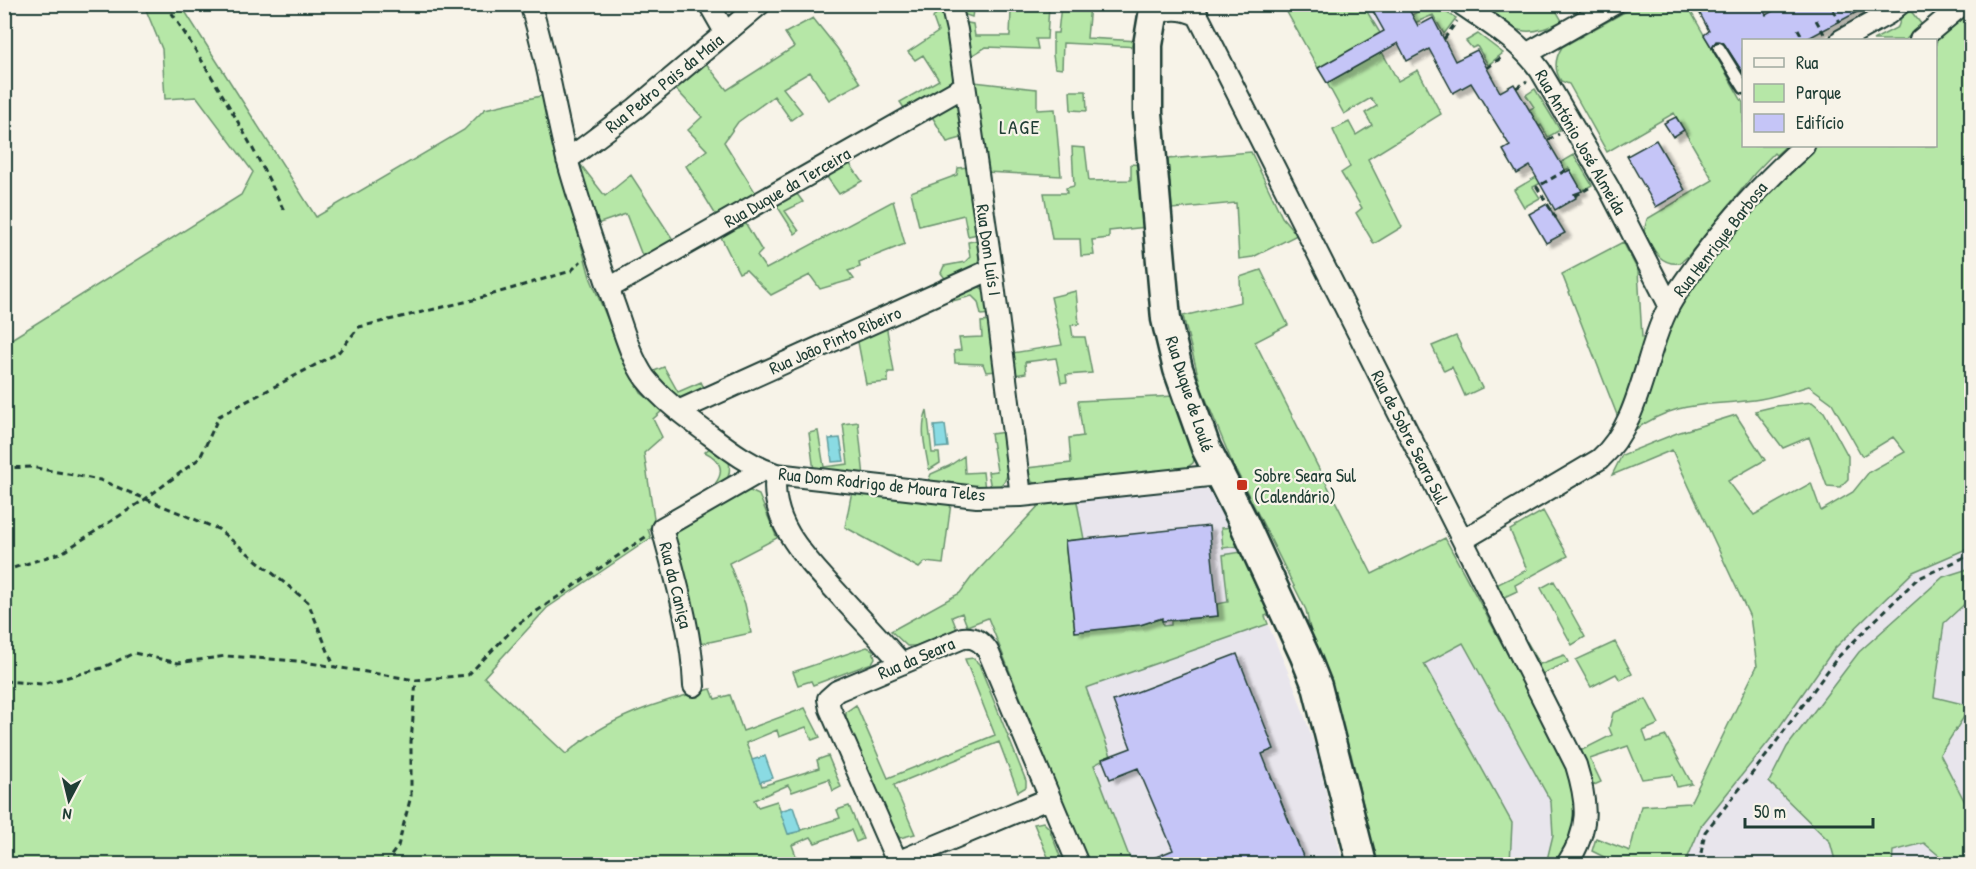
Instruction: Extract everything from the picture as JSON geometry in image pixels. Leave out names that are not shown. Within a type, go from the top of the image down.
[{"type":"street","name":"Rua Dom Rodrigo de Moura Teles","points":[[530,4],[567,160],[632,354],[655,389],[678,411],[736,455],[769,472],[977,497],[1021,496],[1218,475]]},
{"type":"street","points":[[709,4],[726,32]]},
{"type":"street","name":"Rua Pedro Pais da Maia","points":[[567,160],[636,108],[760,4]]},
{"type":"street","name":"Rua Dom Luís I","points":[[951,4],[957,30],[992,269],[1021,496]]},
{"type":"street","points":[[1527,53],[1614,4]]},
{"type":"street","points":[[1836,35],[1880,19],[1900,4]]},
{"type":"street","points":[[1921,39],[1964,4]]},
{"type":"street","name":"Rua de Sobre Seara Sul","points":[[1154,10],[1173,8],[1195,10],[1576,765],[1586,806],[1585,823],[1581,839],[1568,864]]},
{"type":"street","name":"Rua Duque de Loulé","points":[[1154,10],[1148,45],[1148,113],[1167,319],[1181,380],[1194,419],[1218,475],[1242,519],[1317,686],[1362,864]]},
{"type":"street","name":"Rua António José Almeida","points":[[1460,11],[1509,37],[1527,53],[1553,89],[1584,142],[1669,305]]},
{"type":"street","name":"Rua Duque da Terceira","points":[[609,288],[965,86]]},
{"type":"street","name":"Rua Henrique Barbosa","points":[[1462,540],[1600,459],[1613,447],[1633,406],[1654,340],[1669,305],[1711,246],[1754,192],[1803,147]]},
{"type":"street","name":"Rua João Pinto Ribeiro","points":[[678,411],[992,269]]},
{"type":"street","points":[[769,472],[782,520],[800,550],[902,664]]},
{"type":"street","name":"Rua da Caniça","points":[[694,686],[686,621],[662,528],[745,480],[769,472]]},
{"type":"street","points":[[745,480],[761,484],[776,496]]},
{"type":"street","name":"Rua da Seara","points":[[897,863],[830,709],[828,699],[837,691],[963,638],[978,639],[988,651],[1078,864]]},
{"type":"street","points":[[897,863],[1050,798]]},
{"type":"lane","points":[[1719,48],[1742,86]]},
{"type":"path","points":[[166,4],[202,60],[259,159],[285,213]]},
{"type":"path","points":[[1833,10],[1836,35]]},
{"type":"path","points":[[1444,39],[1460,11]]},
{"type":"path","points":[[1816,20],[1836,35]]},
{"type":"path","points":[[1798,29],[1803,39]]},
{"type":"path","points":[[1487,68],[1505,54]]},
{"type":"path","points":[[1516,88],[1531,78]]},
{"type":"path","points":[[1556,218],[1537,187],[1569,171]]},
{"type":"path","points":[[1575,196],[1595,185]]},
{"type":"path","points":[[4,571],[63,552],[144,500],[200,458],[219,416],[339,353],[359,327],[473,300],[571,272],[594,246]]},
{"type":"path","points":[[4,468],[31,467],[100,480],[218,529],[308,602],[334,666]]},
{"type":"path","points":[[4,681],[42,684],[102,668],[134,653],[178,663],[226,656],[298,661],[416,680],[468,675],[518,624],[637,541],[662,528]]},
{"type":"path","points":[[1699,864],[1705,832],[1766,756],[1837,658],[1917,579],[1971,555]]},
{"type":"path","points":[[385,864],[398,846],[411,796],[411,742],[416,680]]},
{"type":"shaded area","points":[[1363,5],[1432,5],[1380,33]]},
{"type":"shaded area","points":[[1203,485],[1211,489],[1236,527],[1265,617],[1294,686],[1315,746],[1343,864],[1088,864],[1043,501]]},
{"type":"shaded area","points":[[1971,547],[1971,568],[1943,577],[1769,782],[1830,842],[1836,864],[1685,864],[1701,826],[1773,736],[1834,649],[1913,572]]},
{"type":"shaded area","points":[[1971,598],[1971,706],[1934,697],[1944,623]]},
{"type":"shaded area","points":[[1463,643],[1551,802],[1553,835],[1546,864],[1510,864],[1512,823],[1423,663]]},
{"type":"shaded area","points":[[1971,708],[1971,809],[1968,809],[1940,754]]},
{"type":"shaded area","points":[[1924,843],[1949,864],[1892,864],[1893,851]]},
{"type":"green space","points":[[1002,4],[1002,6],[974,5],[972,17],[960,13],[958,5]]},
{"type":"green space","points":[[1432,4],[1456,18],[1444,34],[1433,15],[1410,25],[1406,18]]},
{"type":"green space","points":[[144,5],[181,5],[316,217],[464,130],[485,109],[545,95],[561,172],[590,277],[641,393],[663,410],[653,419],[662,437],[644,453],[655,525],[648,529],[651,538],[547,608],[484,677],[566,754],[598,730],[616,721],[653,705],[711,689],[715,699],[730,695],[743,731],[805,708],[820,737],[812,740],[806,727],[779,737],[777,730],[746,743],[762,786],[819,768],[817,760],[828,756],[841,787],[833,791],[829,779],[792,792],[788,785],[754,800],[758,807],[777,801],[789,834],[840,818],[837,810],[849,806],[863,839],[856,842],[851,830],[815,843],[811,837],[792,845],[799,864],[5,864],[5,343],[241,195],[253,172],[197,97],[165,99],[162,49]]},
{"type":"green space","points":[[1021,5],[1049,5],[1047,39],[1036,39],[1038,49],[986,47],[971,56],[962,22],[973,24],[975,36],[1010,36],[1011,10],[1022,10]]},
{"type":"green space","points":[[1061,5],[1090,5],[1087,38],[1139,41],[1139,47],[1063,43],[1062,69],[1055,68],[1053,33],[1058,33]]},
{"type":"green space","points":[[1283,5],[1363,5],[1380,33],[1318,68]]},
{"type":"green space","points":[[1478,5],[1553,5],[1562,21],[1537,31],[1517,30]]},
{"type":"green space","points":[[1637,5],[1687,5],[1742,101],[1742,147],[1785,147],[1776,155],[1774,153],[1755,173],[1680,263],[1667,262],[1654,250],[1644,232],[1647,219],[1713,180],[1674,113],[1607,152],[1569,84],[1561,81],[1559,77],[1556,68],[1562,47]]},
{"type":"green space","points":[[941,7],[951,36],[956,80],[906,111],[900,102],[939,80],[923,55],[915,60],[908,52],[938,32],[933,18]]},
{"type":"green space","points":[[1910,10],[1922,25],[1906,39],[1875,39],[1898,27],[1901,18]]},
{"type":"green space","points":[[1971,10],[1971,547],[1913,572],[1834,649],[1773,736],[1701,826],[1685,864],[1618,864],[1592,851],[1596,838],[1630,851],[1641,806],[1690,803],[1757,666],[1750,617],[1672,450],[1612,475],[1622,455],[1677,433],[1736,415],[1765,460],[1728,481],[1754,515],[1811,483],[1821,511],[1853,492],[1869,472],[1905,452],[1893,437],[1862,456],[1832,403],[1809,386],[1761,399],[1678,409],[1633,431],[1657,357],[1677,314],[1694,286],[1756,201],[1816,147],[1937,147],[1937,40]]},
{"type":"green space","points":[[813,18],[837,48],[860,83],[829,100],[810,72],[783,88],[802,112],[791,120],[774,96],[738,122],[724,142],[757,195],[717,217],[686,166],[707,150],[688,130],[702,117],[673,86],[705,62],[727,90],[794,47],[785,33]]},
{"type":"green space","points":[[1478,34],[1503,53],[1488,65],[1477,46],[1472,48],[1466,41]]},
{"type":"green space","points":[[1382,52],[1398,81],[1418,70],[1441,114],[1368,159],[1402,227],[1374,244],[1356,213],[1362,208],[1341,173],[1350,167],[1333,130],[1349,122],[1356,135],[1372,125],[1365,113],[1377,106],[1371,98],[1344,114],[1327,83]]},
{"type":"green space","points":[[974,82],[1037,89],[1037,110],[1055,109],[1061,176],[985,172]]},
{"type":"green space","points":[[1535,89],[1560,130],[1548,137],[1541,125],[1515,140],[1505,124],[1534,107],[1526,95]]},
{"type":"green space","points":[[1070,91],[1086,91],[1087,111],[1071,110]]},
{"type":"green space","points":[[955,103],[961,108],[965,137],[947,142],[930,113]]},
{"type":"green space","points":[[1072,147],[1085,148],[1089,181],[1131,180],[1131,164],[1143,165],[1147,227],[1109,231],[1109,238],[1092,240],[1094,255],[1081,256],[1080,239],[1052,239],[1044,193],[1067,193],[1066,188],[1074,186]]},
{"type":"green space","points":[[1251,152],[1282,217],[1297,235],[1253,257],[1239,259],[1236,203],[1172,209],[1168,159]]},
{"type":"green space","points":[[1574,155],[1592,185],[1582,191],[1569,168],[1533,187],[1540,198],[1524,207],[1514,190]]},
{"type":"green space","points":[[577,160],[605,196],[631,175],[674,241],[643,258],[626,214],[594,225]]},
{"type":"green space","points":[[847,160],[862,181],[839,194],[824,173]]},
{"type":"green space","points":[[969,167],[978,234],[968,236],[964,215],[919,226],[911,192],[957,175],[958,168]]},
{"type":"green space","points":[[794,190],[803,202],[785,211],[799,231],[795,234],[774,201]]},
{"type":"green space","points":[[893,201],[905,244],[859,262],[860,267],[848,271],[854,279],[820,289],[810,275],[771,295],[746,270],[739,273],[719,233],[743,219],[762,251],[757,256],[766,269]]},
{"type":"green space","points":[[979,240],[978,263],[967,272],[947,281],[941,273],[944,266],[965,262],[970,257],[968,242]]},
{"type":"green space","points":[[1623,242],[1638,271],[1642,337],[1645,340],[1642,358],[1619,420],[1562,274]]},
{"type":"green space","points":[[1261,270],[1288,325],[1255,342],[1372,574],[1445,538],[1559,750],[1575,795],[1574,826],[1556,864],[1546,864],[1553,835],[1551,802],[1463,643],[1424,664],[1512,823],[1510,864],[1377,864],[1351,754],[1316,657],[1306,610],[1231,460],[1201,387],[1183,316],[1241,302],[1240,277]]},
{"type":"green space","points":[[976,285],[985,290],[991,314],[981,315],[978,302],[972,296],[952,301],[951,295]]},
{"type":"green space","points":[[1076,291],[1079,324],[1071,325],[1073,337],[1085,337],[1092,373],[1066,375],[1067,382],[1061,383],[1056,358],[1025,362],[1026,373],[1015,375],[1012,353],[1062,345],[1051,297]]},
{"type":"green space","points":[[992,321],[998,371],[986,372],[983,364],[955,363],[954,351],[961,350],[959,338],[982,337],[981,322]]},
{"type":"green space","points":[[886,324],[894,372],[888,372],[888,382],[866,384],[857,337]]},
{"type":"green space","points":[[1456,336],[1482,388],[1465,396],[1452,367],[1444,371],[1432,346]]},
{"type":"green space","points":[[664,367],[678,392],[701,382],[705,390],[682,400],[672,397],[649,373]]},
{"type":"green space","points":[[1174,396],[1196,453],[1193,463],[1180,472],[1040,485],[1032,482],[1027,468],[1071,463],[1069,438],[1083,436],[1078,401]]},
{"type":"green space","points":[[1812,402],[1824,412],[1848,456],[1848,479],[1840,487],[1827,486],[1809,437],[1783,448],[1755,411]]},
{"type":"green space","points":[[927,410],[932,453],[939,453],[940,463],[929,470],[923,433]]},
{"type":"green space","points":[[858,422],[864,477],[814,471],[809,433],[818,431],[824,467],[848,464],[843,424]]},
{"type":"green space","points":[[1005,432],[1008,457],[1007,474],[999,486],[991,489],[988,472],[997,471],[991,434]]},
{"type":"green space","points":[[712,446],[729,459],[730,464],[726,480],[716,489],[715,484],[720,474],[719,465],[705,452]]},
{"type":"green space","points":[[964,456],[965,473],[983,472],[985,490],[927,484],[931,474]]},
{"type":"green space","points":[[748,490],[759,495],[777,538],[729,563],[745,604],[751,633],[700,644],[672,531]]},
{"type":"green space","points":[[852,491],[951,503],[943,564],[925,562],[919,568],[845,527]]},
{"type":"green space","points":[[1076,497],[1084,539],[1065,541],[1075,632],[1140,625],[1162,618],[1163,626],[1171,625],[1171,621],[1218,616],[1217,604],[1228,602],[1223,555],[1242,552],[1240,546],[1223,548],[1221,528],[1236,527],[1273,613],[1265,616],[1268,624],[1086,688],[1111,756],[1094,765],[1132,864],[1088,864],[988,618],[967,626],[962,613],[952,617],[957,630],[916,646],[907,646],[891,631],[960,593],[971,578],[1043,501]]},
{"type":"green space","points":[[1543,511],[1568,556],[1515,585],[1517,591],[1498,600],[1492,587],[1527,570],[1510,530]]},
{"type":"green space","points":[[1971,568],[1971,598],[1944,623],[1934,697],[1971,706],[1940,754],[1968,808],[1971,809],[1971,864],[1949,864],[1924,843],[1893,851],[1892,864],[1836,864],[1830,842],[1769,782],[1787,747],[1859,652],[1943,577]]},
{"type":"green space","points":[[1554,581],[1585,637],[1572,645],[1541,588]]},
{"type":"green space","points":[[1527,642],[1540,664],[1564,655],[1568,662],[1538,676],[1522,645]]},
{"type":"green space","points":[[1615,642],[1632,674],[1620,680],[1616,674],[1591,687],[1576,660]]},
{"type":"green space","points":[[867,647],[873,650],[875,658],[872,663],[813,685],[811,681],[798,685],[793,672]]},
{"type":"green space","points":[[973,658],[979,664],[1026,781],[1026,787],[1018,792],[999,742],[894,785],[915,834],[900,838],[894,831],[846,719],[846,712],[856,705],[888,778],[995,735],[965,659]]},
{"type":"green space","points":[[1646,699],[1659,724],[1643,731],[1647,742],[1666,736],[1692,784],[1677,787],[1673,775],[1642,779],[1628,746],[1590,759],[1601,782],[1592,786],[1578,752],[1612,735],[1609,728],[1613,713]]},
{"type":"green space","points":[[1043,822],[1049,828],[1063,864],[1051,864],[1034,824]]},
{"type":"water","points":[[945,425],[948,447],[936,448],[934,426]]},
{"type":"water","points":[[840,438],[844,461],[832,462],[829,439]]},
{"type":"water","points":[[765,756],[773,778],[760,782],[752,760]]},
{"type":"water","points":[[793,807],[801,831],[788,834],[780,811]]},
{"type":"building","points":[[1369,4],[1406,4],[1418,26],[1433,18],[1455,61],[1477,50],[1500,92],[1514,84],[1566,172],[1570,170],[1582,191],[1574,194],[1576,198],[1555,210],[1530,166],[1517,174],[1503,150],[1510,146],[1471,83],[1453,93],[1429,49],[1407,61],[1398,43],[1327,83],[1318,68],[1384,31]]},
{"type":"building","points":[[1695,4],[1760,4],[1766,15],[1785,4],[1872,4],[1807,39],[1742,39],[1742,71],[1723,42],[1716,41],[1712,48],[1704,35],[1709,31]]},
{"type":"building","points":[[1676,117],[1684,130],[1673,137],[1664,123]]},
{"type":"building","points":[[1656,140],[1685,190],[1656,207],[1627,156]]},
{"type":"building","points":[[1547,204],[1565,233],[1546,243],[1529,214]]},
{"type":"building","points":[[1209,526],[1218,616],[1162,621],[1162,618],[1140,625],[1075,632],[1065,541]]},
{"type":"building","points":[[1237,654],[1274,749],[1262,754],[1306,864],[1139,864],[1173,850],[1138,768],[1110,779],[1102,759],[1131,748],[1113,701]]},
{"type":"place","name":"Sobre Seara Sul (Calendário)","points":[[1242,485]]},
{"type":"district","name":"LAGE","points":[[1020,126]]}]
